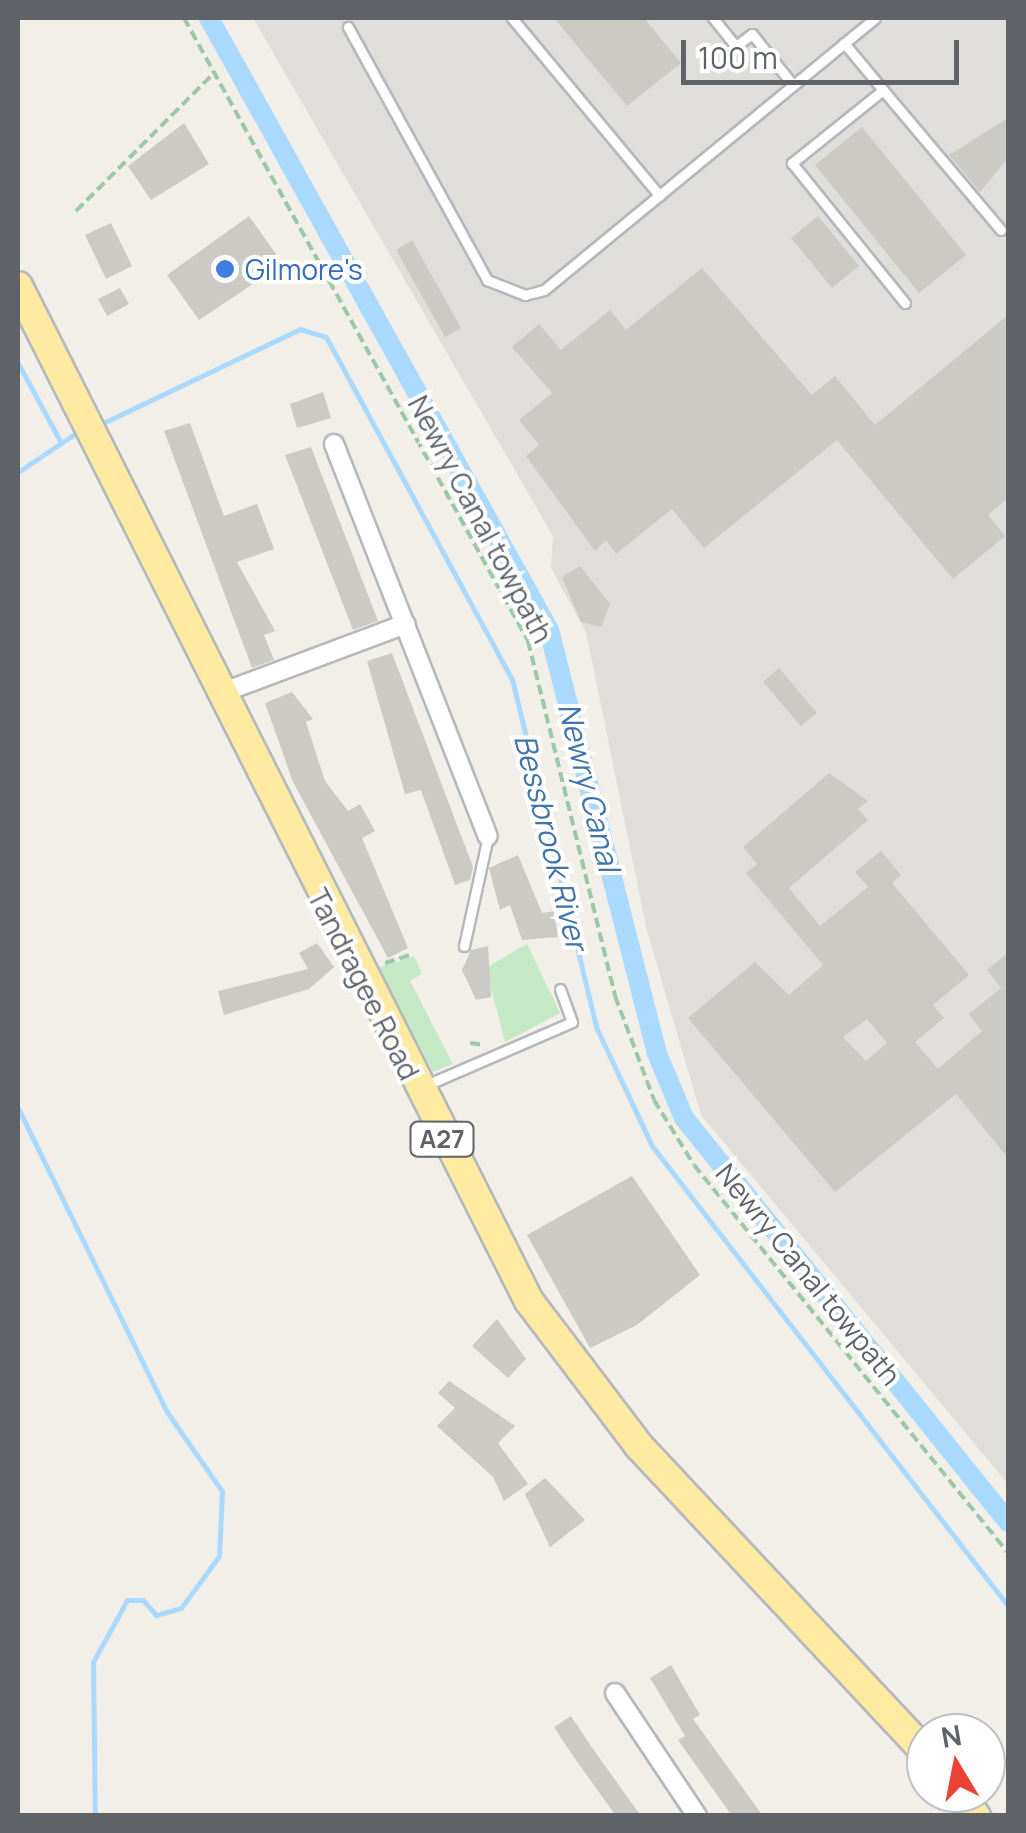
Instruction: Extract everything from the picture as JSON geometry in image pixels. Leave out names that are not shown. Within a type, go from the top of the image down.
[{"type":"highway","name":"Tandragee Road","points":[[18,286],[417,1088],[566,1357],[906,1731]]},
{"type":"street","points":[[334,444],[488,836]]},
{"type":"street","points":[[221,694],[406,624]]},
{"type":"street","points":[[614,1693],[698,1816]]},
{"type":"lane","points":[[512,18],[660,196]]},
{"type":"lane","points":[[713,18],[736,46],[752,34],[794,85]]},
{"type":"lane","points":[[348,27],[463,242],[500,289],[544,290],[875,18]]},
{"type":"lane","points":[[844,43],[1001,230]]},
{"type":"lane","points":[[882,90],[792,164],[905,303]]},
{"type":"lane","points":[[464,946],[488,836]]},
{"type":"lane","points":[[417,1088],[572,1022],[560,989]]},
{"type":"path","name":"Newry Canal towpath","points":[[184,18],[528,641],[614,996],[654,1100],[694,1165],[1008,1553]]},
{"type":"path","points":[[76,212],[214,72]]},
{"type":"path","points":[[372,967],[414,954]]},
{"type":"path","points":[[470,1043],[486,1045]]},
{"type":"shaded area","points":[[253,18],[1008,18],[1008,1484],[701,1115],[647,931],[586,632],[551,568],[553,536]]},
{"type":"green space","points":[[527,944],[560,1013],[505,1042],[486,968]]},
{"type":"green space","points":[[414,956],[422,974],[410,981],[453,1064],[433,1072],[377,968]]},
{"type":"building","points":[[554,18],[644,18],[681,63],[627,106]]},
{"type":"building","points":[[1008,118],[1008,158],[980,192],[949,155]]},
{"type":"building","points":[[184,123],[209,164],[151,200],[128,166]]},
{"type":"building","points":[[862,127],[966,255],[919,293],[815,165]]},
{"type":"building","name":"Gilmore's","points":[[249,216],[283,264],[199,320],[167,275]]},
{"type":"building","points":[[818,216],[859,266],[832,288],[791,238]]},
{"type":"building","points":[[111,223],[132,266],[106,279],[85,235]]},
{"type":"building","points":[[412,240],[461,328],[445,337],[396,250]]},
{"type":"building","points":[[702,268],[812,395],[835,376],[875,425],[1008,315],[1008,498],[988,515],[1005,536],[953,579],[837,440],[704,548],[672,509],[616,554],[606,540],[595,551],[526,456],[539,445],[519,420],[552,393],[512,347],[539,324],[561,350],[610,310],[626,330]]},
{"type":"building","points":[[120,288],[129,304],[107,316],[98,299]]},
{"type":"building","points":[[323,392],[331,418],[297,428],[290,404]]},
{"type":"building","points":[[190,423],[224,516],[257,504],[274,549],[237,562],[275,631],[264,635],[274,660],[252,668],[164,431]]},
{"type":"building","points":[[311,447],[378,621],[353,630],[285,455]]},
{"type":"building","points":[[580,566],[610,604],[601,627],[581,622],[562,577]]},
{"type":"building","points":[[392,653],[473,867],[470,880],[455,885],[421,790],[405,794],[367,661]]},
{"type":"building","points":[[779,668],[817,713],[801,726],[763,682]]},
{"type":"building","points":[[292,692],[313,719],[306,722],[325,781],[348,811],[360,804],[375,831],[362,838],[408,948],[388,958],[293,782],[265,703]]},
{"type":"building","points":[[829,773],[868,801],[858,809],[868,820],[789,888],[820,926],[868,887],[855,872],[881,851],[901,875],[892,883],[969,975],[933,1005],[944,1018],[915,1042],[938,1069],[982,1031],[969,1014],[1001,988],[987,970],[1008,953],[1008,1158],[956,1094],[835,1192],[688,1018],[755,962],[789,995],[823,965],[746,873],[757,864],[743,847]],"holes":[[[867,1019],[887,1043],[866,1061],[843,1037]]]},
{"type":"building","points":[[518,855],[542,913],[554,911],[558,937],[522,940],[510,905],[500,910],[489,868]]},
{"type":"building","points":[[317,943],[334,967],[309,989],[224,1015],[218,991],[308,969],[299,953]]},
{"type":"building","points":[[488,946],[491,997],[476,1000],[462,970],[471,950]]},
{"type":"building","points":[[632,1176],[700,1275],[637,1325],[590,1348],[527,1235]]},
{"type":"building","points":[[497,1319],[526,1359],[508,1378],[472,1346]]},
{"type":"building","points":[[449,1381],[515,1426],[498,1443],[528,1484],[504,1501],[493,1477],[437,1426],[455,1408],[438,1393]]},
{"type":"building","points":[[545,1478],[585,1520],[550,1547],[525,1494]]},
{"type":"building","points":[[671,1665],[700,1715],[693,1719],[763,1816],[732,1816],[678,1740],[685,1736],[650,1678]]},
{"type":"building","points":[[571,1716],[641,1816],[616,1816],[571,1753],[554,1727]]},
{"type":"waterway","name":"Newry Canal","points":[[209,18],[549,630],[656,1051],[684,1118],[1008,1522]]},
{"type":"waterway","name":"Bessbrook River","points":[[99,425],[300,329],[326,337],[512,679],[596,1027],[652,1146],[1008,1606]]},
{"type":"waterway","points":[[18,363],[60,441]]},
{"type":"waterway","name":"Bessbrook River","points":[[18,472],[79,431]]},
{"type":"waterway","name":"Bessbrook River","points":[[18,1108],[167,1412],[222,1491],[219,1556],[181,1608],[156,1615],[143,1600],[127,1600],[93,1662],[95,1816]]},
{"type":"place","name":"Gilmore's","points":[[225,269]]}]
